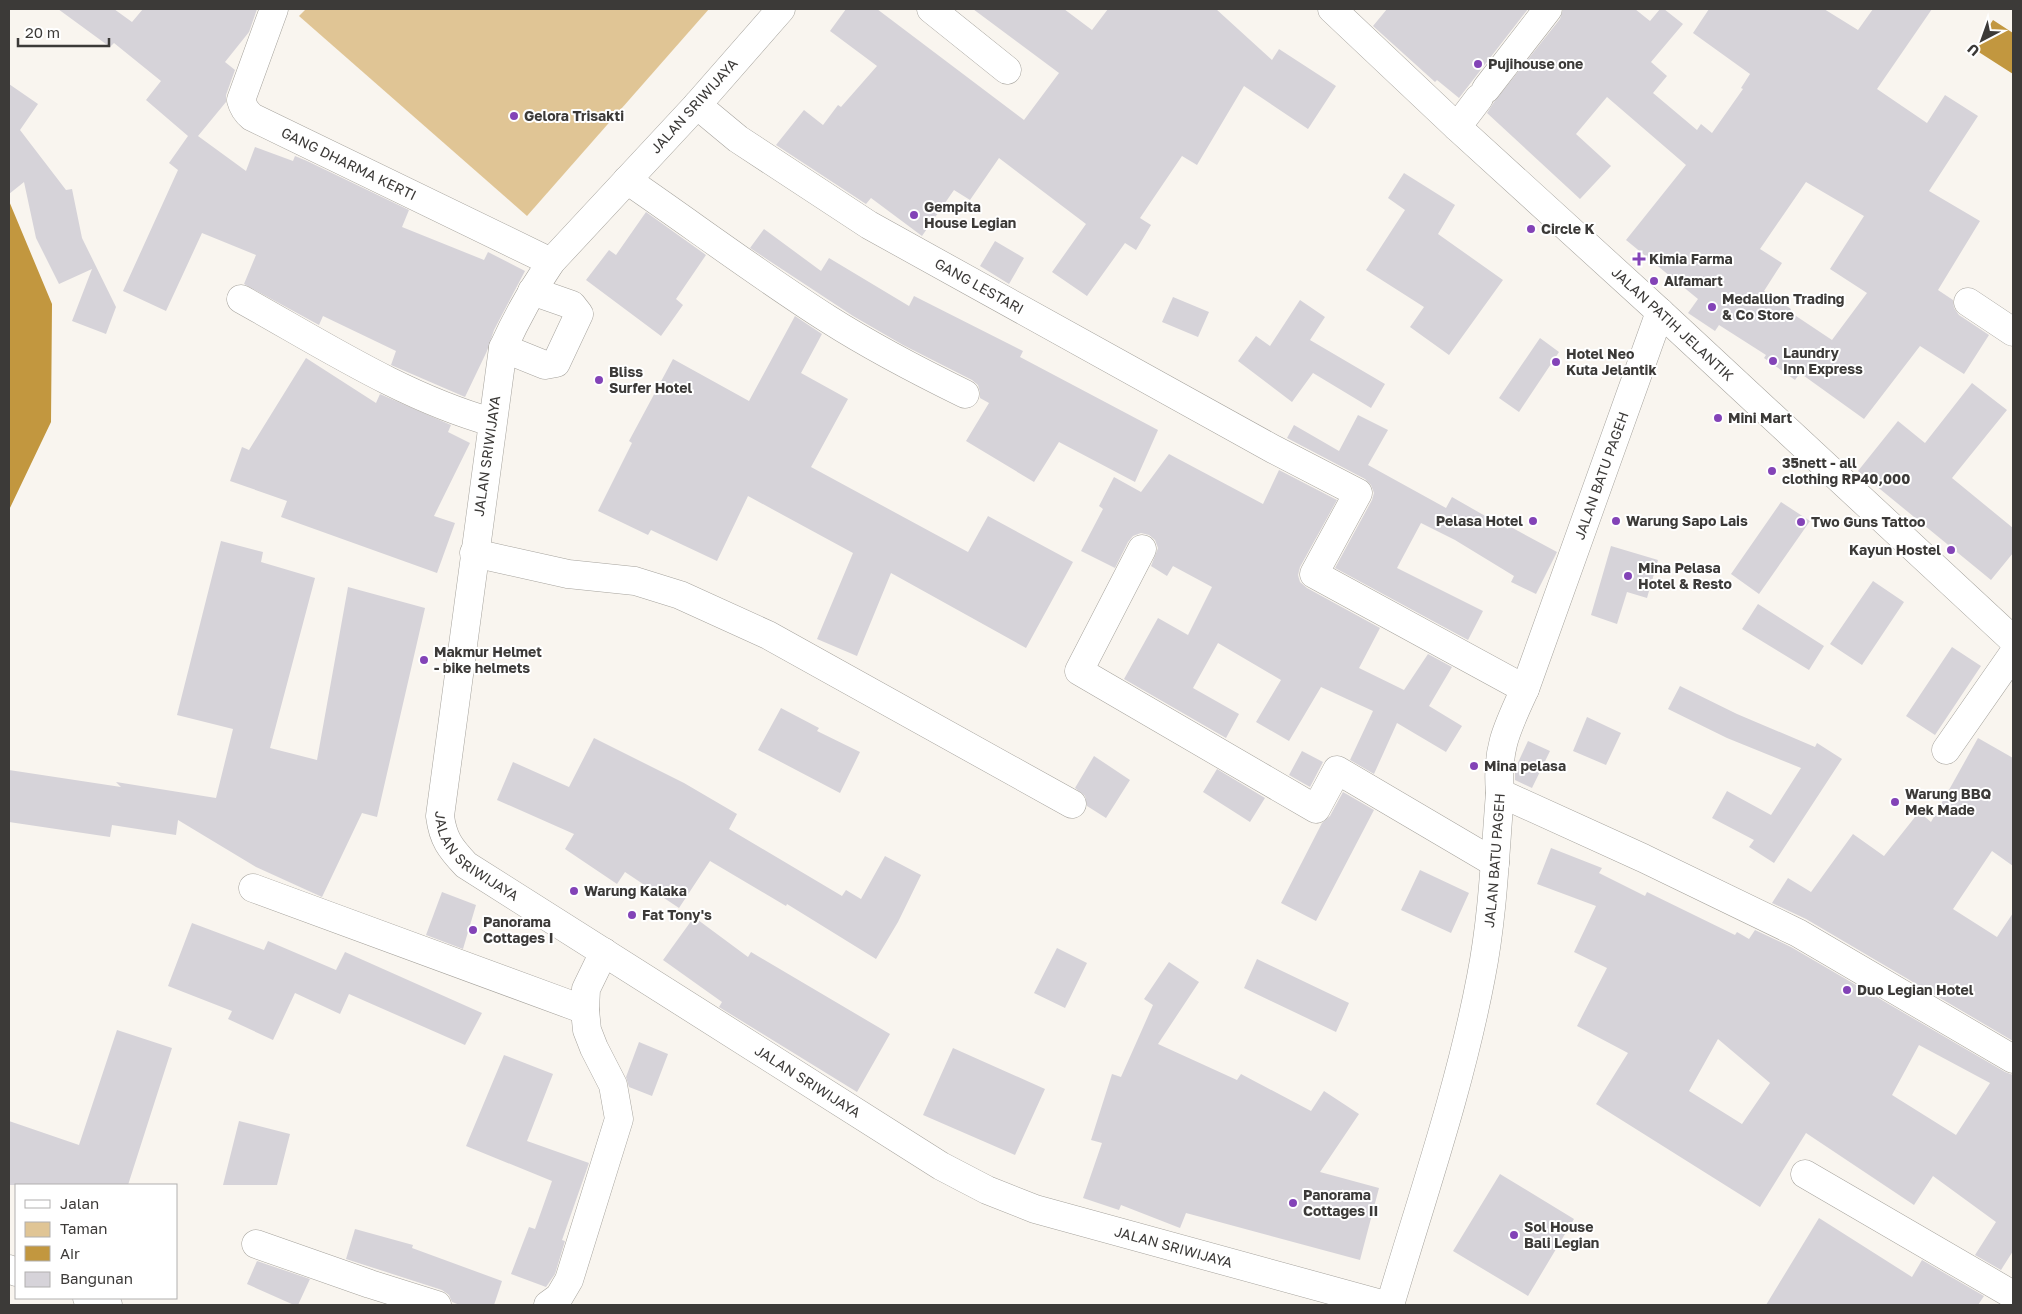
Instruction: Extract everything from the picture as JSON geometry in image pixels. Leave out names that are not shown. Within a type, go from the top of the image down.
[{"type":"street","name":"GANG DHARMA KERTI","points":[[274,9],[241,100],[247,113],[551,262]]},
{"type":"street","name":"JALAN SRIWIJAYA","points":[[781,9],[697,105],[551,262],[516,318],[503,348],[440,816],[442,834],[452,850],[466,865],[941,1166],[986,1190],[1035,1209],[1385,1305]]},
{"type":"street","points":[[930,9],[1007,70]]},
{"type":"street","name":"JALAN PATIH JELANTIK","points":[[1332,9],[1457,127],[1660,312],[2013,640]]},
{"type":"street","points":[[1457,127],[1548,9]]},
{"type":"street","name":"GANG LESTARI","points":[[697,105],[738,139],[869,225],[1273,449],[1358,492],[1314,574],[1525,690]]},
{"type":"street","points":[[627,180],[828,319],[884,352],[965,394]]},
{"type":"street","points":[[503,348],[545,365],[556,363],[579,314],[572,305],[532,291]]},
{"type":"street","points":[[242,299],[375,374],[460,413],[492,422]]},
{"type":"street","points":[[1968,302],[2013,332]]},
{"type":"street","name":"JALAN BATU PAGEH","points":[[1390,1305],[1462,1063],[1481,977],[1490,917],[1500,793],[1498,774],[1500,751],[1505,731],[1525,690],[1660,312]]},
{"type":"street","points":[[1142,549],[1079,671],[1316,808],[1337,770],[1495,863]]},
{"type":"street","points":[[474,553],[568,574],[635,581],[680,595],[768,635],[1072,804]]},
{"type":"street","points":[[1946,750],[2013,654]]},
{"type":"street","points":[[1500,793],[1643,858],[1798,933],[2013,1059]]},
{"type":"street","points":[[253,888],[585,1010]]},
{"type":"street","points":[[555,1303],[569,1280],[619,1119],[613,1085],[587,1030],[585,1010],[586,989],[604,952]]},
{"type":"street","points":[[1805,1174],[2013,1295]]},
{"type":"street","points":[[256,1244],[437,1305]]},
{"type":"street","points":[[90,1299],[108,1305]]},
{"type":"green space","name":"Gelora Trisakti","points":[[306,9],[709,9],[527,216],[299,16]]},
{"type":"water","points":[[1993,20],[2013,33],[2013,74],[1974,49]]},
{"type":"water","points":[[9,201],[52,304],[51,422],[9,510]]},
{"type":"building","points":[[58,9],[114,9],[132,22],[143,9],[257,9],[249,32],[225,62],[235,70],[226,95],[226,102],[198,136],[246,171],[255,147],[293,161],[295,156],[409,210],[402,227],[484,260],[488,252],[525,271],[494,330],[487,351],[465,397],[391,365],[396,351],[323,316],[319,325],[244,284],[256,255],[202,233],[166,311],[123,291],[178,170],[169,163],[188,136],[146,100],[161,81],[114,43],[110,47]]},
{"type":"building","points":[[846,9],[877,9],[1024,120],[1059,73],[973,9],[1064,9],[1092,30],[1108,9],[1216,9],[1272,60],[1279,49],[1336,86],[1308,129],[1244,86],[1197,165],[1182,156],[1140,218],[1151,225],[1136,250],[1125,243],[1087,296],[1052,272],[1086,224],[999,158],[970,200],[954,190],[922,236],[871,198],[866,204],[776,145],[804,110],[823,125],[838,105],[841,107],[877,66],[830,31]]},
{"type":"building","points":[[1387,9],[1528,9],[1459,98],[1437,80],[1435,82],[1373,26]]},
{"type":"building","points":[[1563,9],[1635,9],[1650,21],[1660,9],[1664,9],[1683,24],[1651,62],[1667,76],[1653,93],[1697,130],[1701,124],[1712,133],[1743,89],[1741,88],[1750,74],[1693,33],[1709,9],[1824,9],[1858,30],[1873,9],[1932,9],[1877,89],[1927,123],[1945,95],[1978,116],[1929,191],[1980,221],[1938,290],[1953,300],[1954,308],[1959,315],[1989,335],[1964,374],[1920,346],[1864,419],[1800,373],[1795,380],[1764,358],[1766,355],[1719,325],[1715,331],[1688,313],[1698,299],[1626,240],[1686,165],[1607,97],[1576,134],[1611,166],[1580,199],[1487,113],[1560,19]],"holes":[[[1806,182],[1864,216],[1830,269],[1867,293],[1832,340],[1790,312],[1791,309],[1764,291],[1782,263],[1760,249]]]},
{"type":"building","points":[[9,84],[38,104],[20,130],[66,190],[72,189],[82,238],[116,307],[106,334],[72,321],[92,269],[59,284],[36,238],[24,182],[9,194]]},
{"type":"building","points":[[1404,173],[1455,205],[1438,234],[1503,280],[1449,355],[1410,327],[1424,307],[1366,270],[1405,210],[1388,198]]},
{"type":"building","points":[[646,212],[706,255],[676,299],[683,305],[661,336],[586,280],[609,250],[616,255]]},
{"type":"building","points":[[764,229],[821,271],[829,258],[909,306],[914,296],[1023,351],[1020,357],[1158,430],[1135,482],[1059,442],[1034,482],[966,441],[989,403],[980,398],[978,385],[853,316],[750,248]]},
{"type":"building","points":[[995,241],[1024,258],[1009,284],[980,266]]},
{"type":"building","points":[[1173,297],[1209,312],[1198,337],[1162,322]]},
{"type":"building","points":[[1300,300],[1325,317],[1310,340],[1385,384],[1371,408],[1313,373],[1292,402],[1238,361],[1256,336],[1270,346]]},
{"type":"building","points":[[795,316],[822,334],[801,373],[848,399],[811,467],[968,552],[988,516],[1073,562],[1026,648],[891,573],[857,656],[817,639],[853,553],[748,496],[717,561],[651,530],[648,535],[598,511],[632,443],[629,441],[673,359],[749,401]]},
{"type":"building","points":[[1540,338],[1559,352],[1519,412],[1499,398]]},
{"type":"building","points":[[306,358],[376,403],[380,394],[451,425],[448,432],[470,443],[434,516],[455,523],[437,573],[281,517],[287,501],[230,481],[242,447],[249,450]]},
{"type":"building","points":[[1972,383],[2007,410],[1952,478],[2013,528],[2013,553],[1991,580],[1858,471],[1898,421],[1925,443]]},
{"type":"building","points":[[1358,415],[1388,430],[1368,465],[1446,508],[1452,497],[1508,529],[1509,526],[1557,552],[1536,594],[1511,582],[1514,576],[1455,540],[1421,523],[1397,568],[1483,611],[1468,640],[1335,568],[1374,493],[1371,485],[1365,479],[1287,438],[1294,425],[1339,451]]},
{"type":"building","points":[[1169,454],[1263,504],[1279,470],[1337,500],[1300,567],[1298,575],[1300,582],[1307,588],[1380,628],[1359,668],[1404,690],[1428,654],[1452,667],[1429,706],[1462,726],[1446,752],[1397,723],[1374,774],[1350,760],[1373,711],[1321,687],[1289,741],[1256,722],[1281,680],[1218,643],[1193,688],[1239,714],[1226,738],[1124,679],[1158,618],[1188,635],[1212,587],[1173,566],[1167,576],[1151,566],[1158,548],[1155,540],[1149,535],[1141,533],[1133,536],[1115,568],[1081,551],[1103,509],[1099,506],[1114,477],[1141,492]]},
{"type":"building","points":[[1781,502],[1810,521],[1759,594],[1731,574]]},
{"type":"building","points":[[221,541],[263,552],[261,562],[315,578],[270,748],[317,760],[348,587],[425,608],[377,817],[362,813],[322,897],[256,867],[178,820],[176,835],[112,825],[110,837],[9,822],[9,770],[121,787],[116,782],[216,798],[233,729],[177,715]]},
{"type":"building","name":"Mina Pelasa Hotel & Resto","points":[[1611,546],[1658,560],[1647,598],[1627,592],[1617,624],[1591,615]]},
{"type":"building","points":[[1873,581],[1904,602],[1862,665],[1830,644]]},
{"type":"building","points":[[1758,604],[1824,646],[1809,670],[1742,629]]},
{"type":"building","points":[[1952,647],[1981,666],[1935,735],[1906,716]]},
{"type":"building","points":[[1680,686],[1737,714],[1815,747],[1817,743],[1842,759],[1774,863],[1749,847],[1754,840],[1712,818],[1727,791],[1771,815],[1801,768],[1727,738],[1668,709]]},
{"type":"building","points":[[781,708],[819,728],[817,731],[860,752],[840,793],[758,750]]},
{"type":"building","points":[[1587,717],[1621,733],[1606,765],[1573,751]]},
{"type":"building","points":[[594,738],[684,783],[737,814],[729,829],[842,896],[846,890],[861,899],[885,856],[921,875],[898,922],[876,959],[787,904],[786,906],[710,861],[679,908],[625,872],[617,884],[565,849],[574,834],[497,800],[513,762],[569,787]]},
{"type":"building","points":[[1978,738],[2013,758],[2013,866],[1992,851],[1953,909],[1997,937],[2013,913],[2013,1041],[1806,919],[1772,903],[1788,878],[1811,892],[1853,834],[1884,856],[1919,812],[1931,822]]},
{"type":"building","points":[[1528,741],[1550,751],[1532,788],[1515,780],[1515,769]]},
{"type":"building","points":[[1302,751],[1323,762],[1310,787],[1289,775]]},
{"type":"building","points":[[1094,756],[1130,780],[1106,818],[1087,806],[1085,796],[1075,788]]},
{"type":"building","points":[[1217,769],[1265,798],[1250,822],[1203,792]]},
{"type":"building","points":[[1343,792],[1374,810],[1316,921],[1281,903],[1322,823],[1330,816]]},
{"type":"building","points":[[1551,848],[1602,868],[1599,873],[1645,896],[1647,892],[1735,935],[1737,932],[1749,939],[1755,930],[1791,947],[2013,1075],[2013,1251],[2001,1270],[1975,1255],[1996,1222],[1933,1176],[1914,1205],[1806,1133],[1760,1207],[1596,1104],[1628,1053],[1577,1026],[1607,968],[1574,952],[1596,906],[1537,884]],"holes":[[[1718,1039],[1770,1083],[1742,1124],[1689,1091]],[[1919,1045],[1990,1083],[1956,1135],[1892,1095]]]},
{"type":"building","points":[[1420,870],[1469,893],[1451,933],[1401,910]]},
{"type":"building","points":[[442,892],[476,905],[463,949],[426,935]]},
{"type":"building","points":[[694,917],[748,957],[751,952],[890,1034],[857,1092],[719,1007],[722,1002],[663,960]]},
{"type":"building","points":[[192,923],[264,950],[268,941],[336,970],[345,952],[482,1013],[465,1045],[349,994],[340,1014],[295,993],[273,1040],[228,1019],[232,1011],[168,986]]},
{"type":"building","points":[[1057,948],[1087,963],[1065,1008],[1034,993]]},
{"type":"building","points":[[1257,959],[1349,1003],[1336,1032],[1244,988]]},
{"type":"building","points":[[1169,962],[1199,982],[1158,1044],[1237,1080],[1241,1074],[1311,1111],[1324,1091],[1359,1114],[1320,1172],[1379,1188],[1360,1260],[1186,1213],[1180,1228],[1121,1205],[1119,1210],[1083,1198],[1102,1143],[1091,1140],[1112,1074],[1121,1077],[1153,1005],[1144,999]]},
{"type":"building","points":[[117,1030],[172,1048],[128,1184],[9,1185],[9,1121],[79,1145]]},
{"type":"building","points":[[639,1042],[668,1054],[652,1096],[629,1087],[626,1077]]},
{"type":"building","points":[[953,1048],[1045,1089],[1015,1155],[923,1115]]},
{"type":"building","points":[[504,1055],[553,1074],[527,1141],[589,1163],[562,1240],[565,1241],[555,1274],[546,1287],[511,1274],[529,1227],[535,1229],[552,1181],[466,1146]]},
{"type":"building","points":[[239,1121],[290,1134],[277,1185],[223,1185]]},
{"type":"building","name":"Sol House Bali Legian","points":[[1500,1174],[1574,1219],[1528,1296],[1453,1251]]},
{"type":"building","points":[[1819,1218],[1912,1277],[1922,1260],[1984,1296],[1978,1305],[1766,1305]]},
{"type":"building","points":[[355,1229],[413,1245],[412,1248],[502,1281],[494,1305],[460,1305],[452,1302],[449,1295],[442,1290],[346,1259]]},
{"type":"building","points":[[257,1261],[310,1279],[298,1305],[294,1305],[247,1284]]},
{"type":"place","name":"Pujihouse one","points":[[1478,64]]},
{"type":"place","name":"Gelora Trisakti","points":[[514,116]]},
{"type":"place","name":"Gempita House Legian","points":[[914,215]]},
{"type":"place","name":"Circle K","points":[[1531,229]]},
{"type":"place","name":"Kimia Farma","points":[[1639,259]]},
{"type":"place","name":"Alfamart","points":[[1654,281]]},
{"type":"place","name":"Medallion Trading & Co Store","points":[[1712,307]]},
{"type":"place","name":"Laundry Inn Express","points":[[1773,361]]},
{"type":"place","name":"Hotel Neo Kuta Jelantik","points":[[1556,362]]},
{"type":"place","name":"Bliss Surfer Hotel","points":[[599,380]]},
{"type":"place","name":"Mini Mart","points":[[1718,418]]},
{"type":"place","name":"35nett - all clothing RP40,000","points":[[1772,471]]},
{"type":"place","name":"Pelasa Hotel","points":[[1533,521]]},
{"type":"place","name":"Warung Sapo Lais","points":[[1616,521]]},
{"type":"place","name":"Two Guns Tattoo","points":[[1801,522]]},
{"type":"place","name":"Kayun Hostel","points":[[1951,550]]},
{"type":"place","name":"Mina Pelasa Hotel & Resto","points":[[1628,576]]},
{"type":"place","name":"Makmur Helmet - bike helmets","points":[[424,660]]},
{"type":"place","name":"Mina pelasa","points":[[1474,766]]},
{"type":"place","name":"Warung BBQ Mek Made","points":[[1895,802]]},
{"type":"place","name":"Warung Kalaka","points":[[574,891]]},
{"type":"place","name":"Fat Tony's","points":[[632,915]]},
{"type":"place","name":"Panorama Cottages I","points":[[473,930]]},
{"type":"place","name":"Duo Legian Hotel","points":[[1847,990]]},
{"type":"place","name":"Panorama Cottages II","points":[[1293,1203]]},
{"type":"place","name":"Sol House Bali Legian","points":[[1514,1235]]}]
